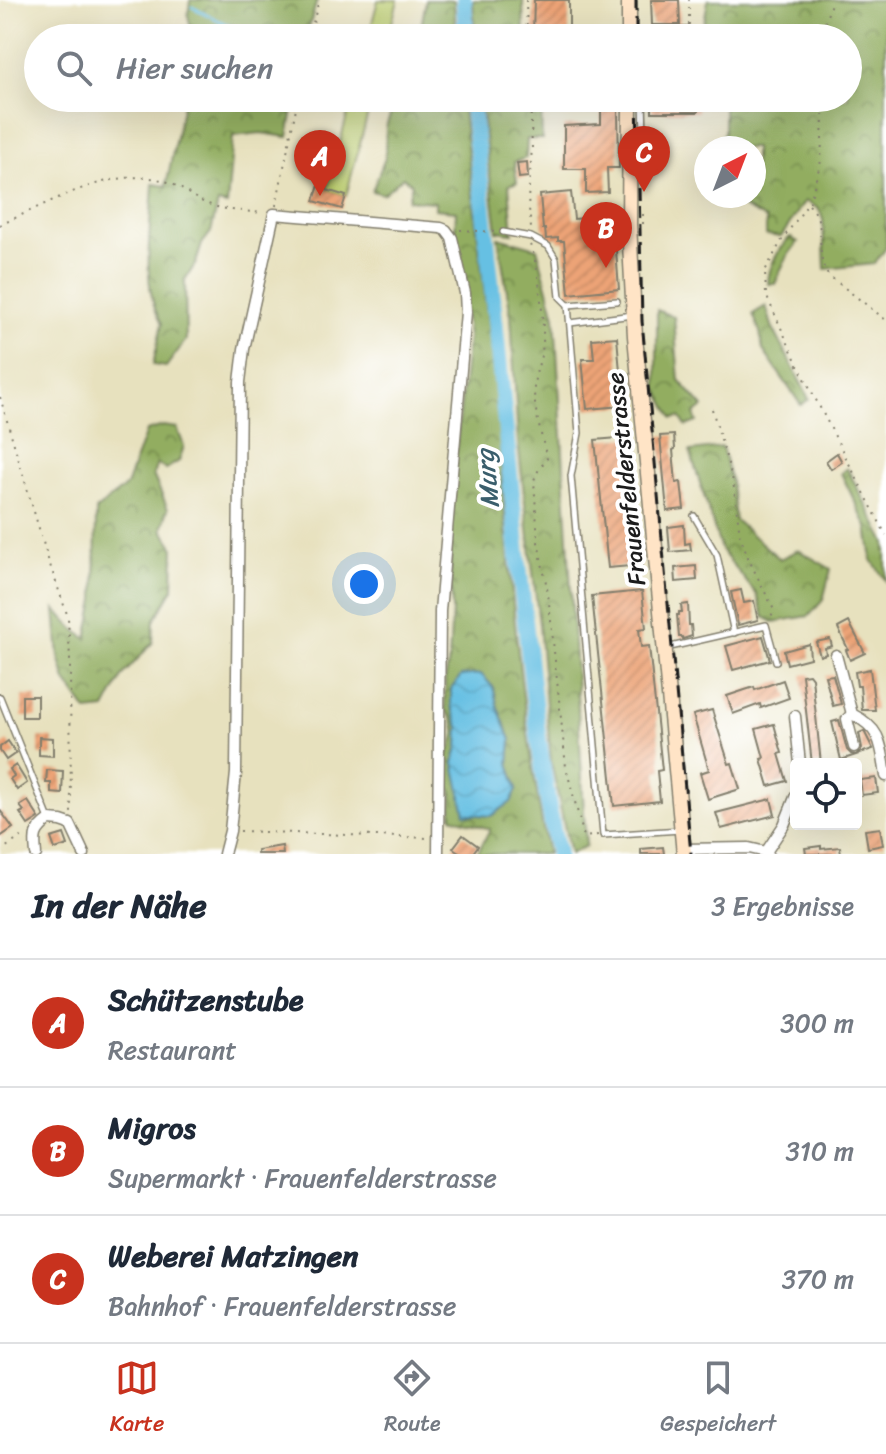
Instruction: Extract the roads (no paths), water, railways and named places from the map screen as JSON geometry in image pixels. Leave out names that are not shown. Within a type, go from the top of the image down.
[{"type":"main road","points":[[629,0],[634,24]]},
{"type":"main road","name":"Frauenfelderstrasse","points":[[630,112],[629,225],[633,315],[683,851]]},
{"type":"street","points":[[224,854],[230,831],[236,773],[240,382],[244,349],[274,214],[432,224],[446,230],[452,238],[465,293],[466,312],[440,611],[438,854]]},
{"type":"street","points":[[836,655],[852,714],[874,729],[881,745],[886,776]]},
{"type":"street","points":[[852,714],[847,719],[854,747]]},
{"type":"street","points":[[795,716],[799,758]]},
{"type":"street","points":[[683,851],[749,848],[767,853],[790,810]]},
{"type":"street","points":[[36,854],[34,839],[37,831],[49,820],[70,824],[84,854]]},
{"type":"lane","points":[[643,112],[644,138],[651,145],[652,169]]},
{"type":"lane","points":[[503,232],[531,237],[553,252],[560,297],[568,305],[579,433],[571,476],[603,835],[682,830]]},
{"type":"lane","points":[[568,305],[617,301]]},
{"type":"lane","points":[[570,323],[633,315]]},
{"type":"lane","points":[[694,516],[717,555],[734,633]]},
{"type":"lane","points":[[665,649],[766,625],[776,661]]},
{"type":"lane","points":[[0,697],[49,820]]},
{"type":"water","points":[[481,674],[493,687],[511,740],[509,763],[517,789],[511,802],[491,816],[465,814],[454,763],[459,727],[451,706],[451,689],[461,676]]},
{"type":"waterway","name":"Murg","points":[[464,0],[465,24]]},
{"type":"waterway","points":[[192,7],[226,24]]},
{"type":"waterway","name":"Murg","points":[[473,112],[532,685],[558,854]]},
{"type":"railway","points":[[636,0],[636,24]]},
{"type":"railway","points":[[637,112],[642,321],[691,854]]},
{"type":"place","name":"Weberei Matzingen","points":[[644,192]]},
{"type":"place","name":"Schützenstube","points":[[320,196]]},
{"type":"place","name":"Migros","points":[[606,268]]}]
